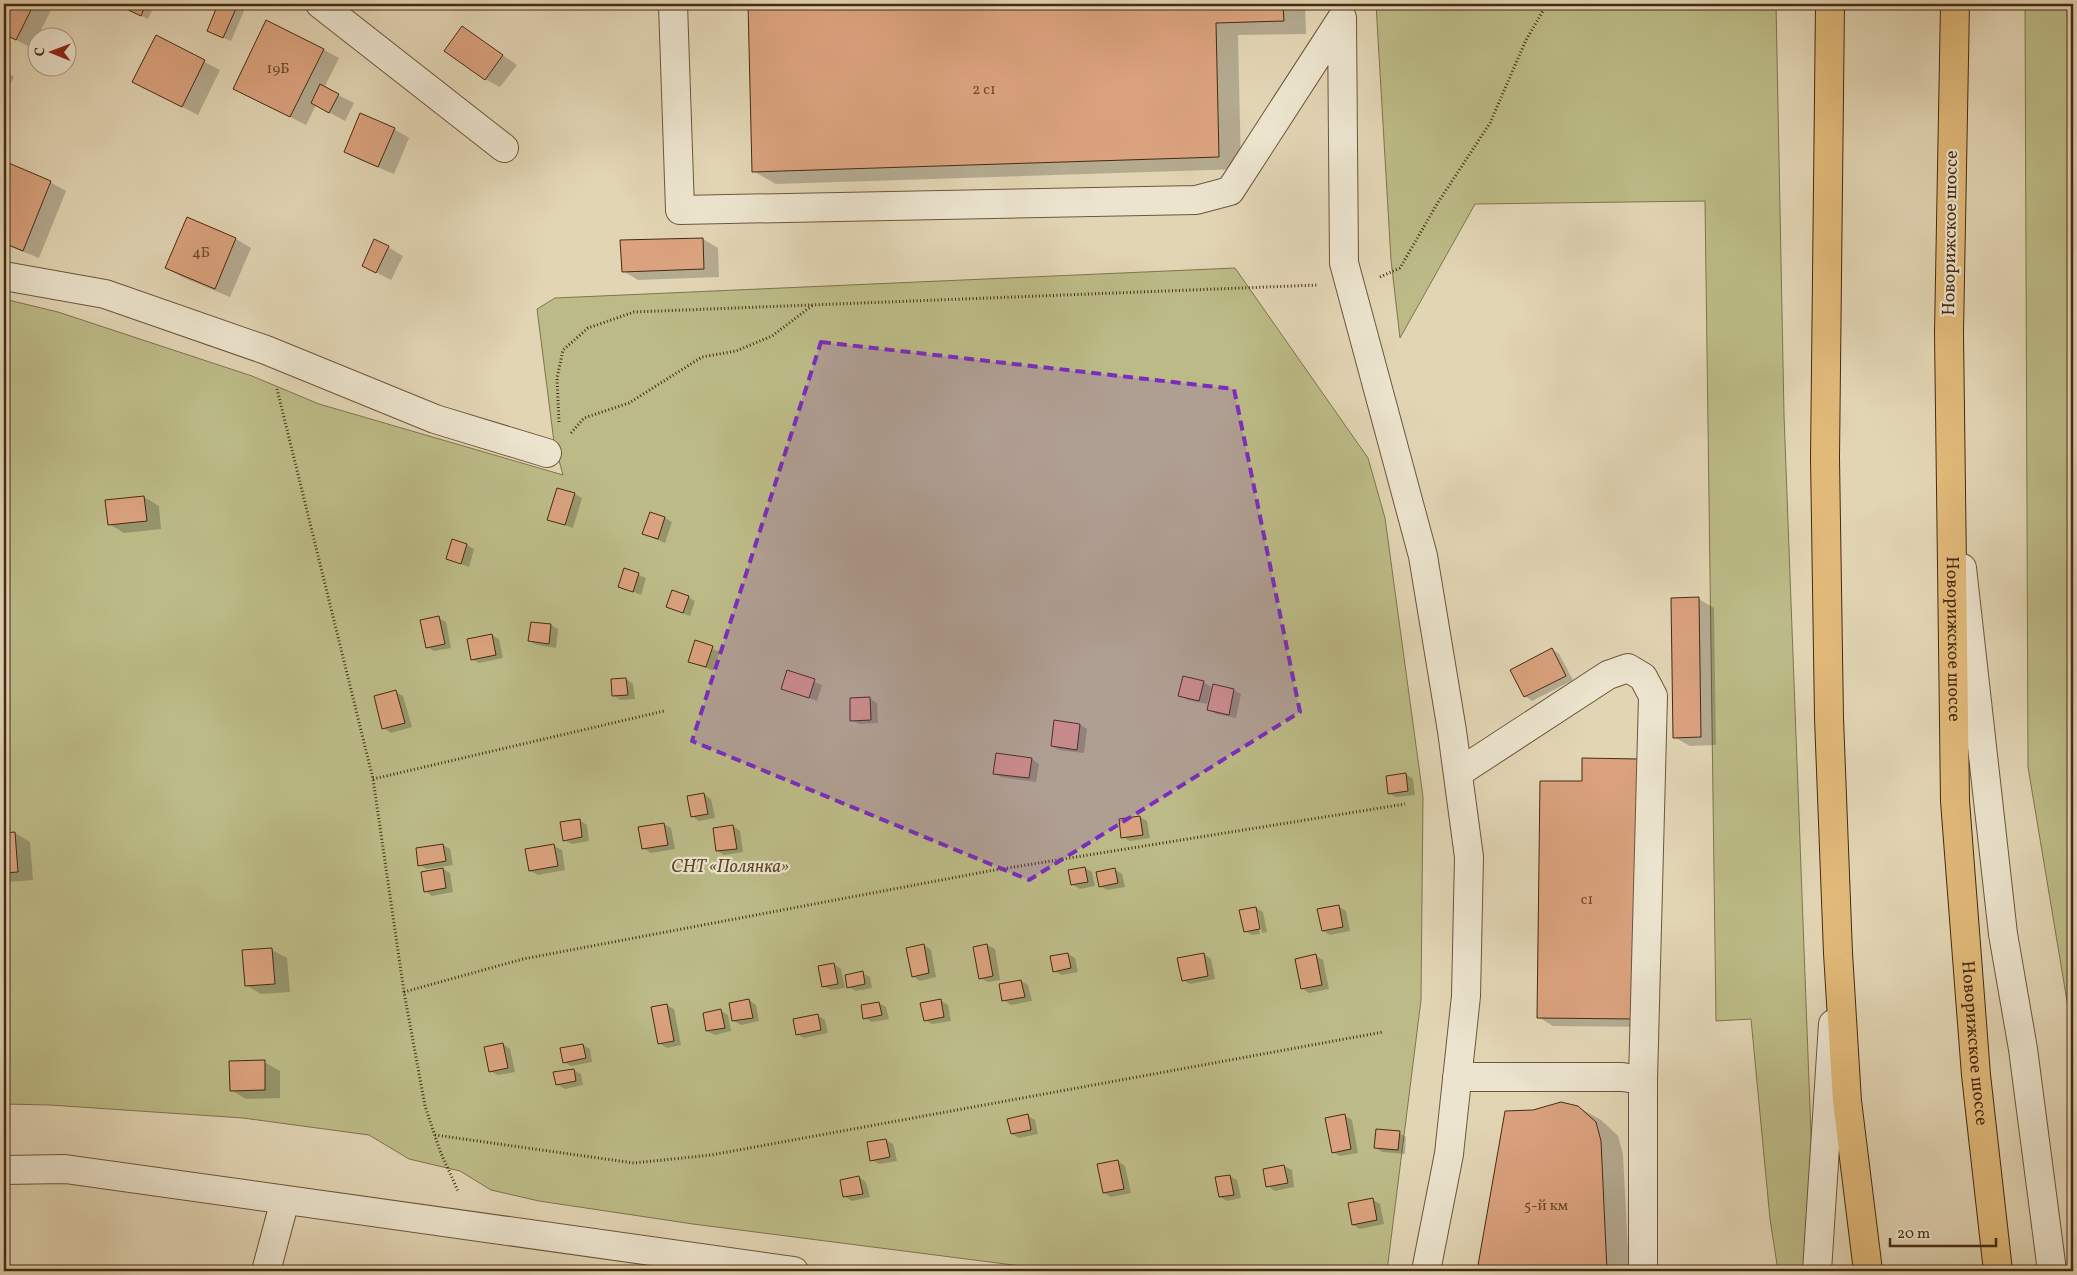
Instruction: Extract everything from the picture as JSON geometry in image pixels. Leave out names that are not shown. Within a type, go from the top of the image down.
[{"type":"highway","points":[[1830,4],[1825,458],[1829,718],[1838,953],[1847,1101],[1868,1271]]},
{"type":"highway","name":"Новорижское шоссе","points":[[1955,4],[1949,333],[1955,801],[1976,1075],[1998,1271]]},
{"type":"street","points":[[320,4],[504,148]]},
{"type":"street","points":[[673,4],[680,210],[1196,200],[1230,191],[1341,12]]},
{"type":"street","points":[[1341,12],[1344,263],[1422,556],[1458,773],[1469,857],[1466,996],[1449,1154],[1426,1271]]},
{"type":"street","points":[[4,276],[104,294],[266,350],[435,419],[553,449]]},
{"type":"street","points":[[1950,462],[2003,934],[2023,1049],[2052,1271]]},
{"type":"street","points":[[1458,773],[1608,675],[1628,668],[1643,677],[1653,696],[1644,1080],[1643,1271]]},
{"type":"street","points":[[1817,1271],[1838,953]]},
{"type":"street","points":[[1457,1077],[1622,1077],[1644,1080]]},
{"type":"street","points":[[4,1170],[65,1169],[794,1271]]},
{"type":"street","points":[[266,1271],[284,1200]]},
{"type":"path","points":[[553,449],[557,378],[563,350],[588,328],[634,312],[1350,284],[1379,278],[1400,268],[1437,204],[1490,123],[1526,40],[1547,4]]},
{"type":"path","points":[[553,449],[584,418],[629,403],[702,357],[736,351],[772,336],[814,305]]},
{"type":"path","points":[[266,350],[373,779],[404,992],[425,1106],[473,1226]]},
{"type":"path","points":[[373,779],[664,711]]},
{"type":"path","points":[[404,992],[523,959],[989,871],[1405,804]]},
{"type":"path","points":[[435,1135],[634,1163],[711,1155],[1383,1032]]},
{"type":"highlighted area","points":[[821,342],[1234,389],[1300,712],[1029,880],[692,741]]},
{"type":"green space","points":[[1376,4],[1776,4],[1784,415],[1812,1162],[1808,1271],[1778,1271],[1770,1219],[1751,1019],[1716,1021],[1705,201],[1475,204],[1400,338],[1391,260]]},
{"type":"green space","points":[[2025,4],[2073,4],[2073,1037],[2028,767]]},
{"type":"green space","name":"СНТ «Полянка»","points":[[1235,268],[1368,458],[1385,518],[1423,797],[1421,1000],[1387,1271],[1060,1271],[693,1224],[539,1201],[491,1190],[460,1171],[409,1159],[369,1135],[243,1118],[50,1105],[4,1104],[4,299],[58,312],[252,376],[319,404],[563,475],[554,442],[537,309],[555,298]]},
{"type":"building","points":[[4,4],[34,4],[16,40],[4,34]]},
{"type":"building","points":[[126,4],[146,4],[141,16],[124,8]]},
{"type":"building","points":[[218,4],[238,4],[223,38],[207,31]]},
{"type":"building","points":[[748,4],[1283,4],[1284,21],[1216,23],[1219,157],[752,172]]},
{"type":"building","points":[[266,20],[324,49],[290,117],[233,89]]},
{"type":"building","points":[[462,26],[503,55],[485,80],[444,51]]},
{"type":"building","points":[[156,35],[205,60],[182,107],[132,82]]},
{"type":"building","points":[[320,84],[339,94],[329,113],[311,103]]},
{"type":"building","points":[[360,113],[395,128],[378,167],[344,152]]},
{"type":"building","points":[[4,161],[51,181],[23,251],[4,243]]},
{"type":"building","points":[[187,217],[236,238],[215,289],[165,268]]},
{"type":"building","points":[[703,238],[704,269],[622,272],[620,240]]},
{"type":"building","points":[[374,239],[389,246],[376,273],[362,266]]},
{"type":"building","points":[[557,488],[575,493],[565,525],[547,520]]},
{"type":"building","points":[[144,496],[147,521],[108,525],[105,500]]},
{"type":"building","points":[[650,512],[665,517],[658,539],[642,534]]},
{"type":"building","points":[[452,539],[467,544],[461,564],[446,559]]},
{"type":"building","points":[[624,568],[639,573],[633,592],[618,587]]},
{"type":"building","points":[[672,590],[689,596],[683,613],[666,607]]},
{"type":"building","points":[[1699,597],[1701,737],[1673,738],[1671,598]]},
{"type":"building","points":[[439,616],[445,644],[426,648],[420,620]]},
{"type":"building","points":[[531,622],[551,624],[549,644],[528,641]]},
{"type":"building","points":[[492,634],[496,655],[471,660],[467,639]]},
{"type":"building","points":[[695,640],[713,646],[706,667],[688,662]]},
{"type":"building","points":[[1552,648],[1566,676],[1524,697],[1510,670]]},
{"type":"building","points":[[787,670],[815,679],[809,698],[781,689]]},
{"type":"building","points":[[1183,676],[1204,681],[1199,701],[1178,696]]},
{"type":"building","points":[[626,678],[628,695],[612,696],[611,679]]},
{"type":"building","points":[[1213,684],[1234,689],[1229,715],[1207,710]]},
{"type":"building","points":[[396,690],[405,723],[382,729],[374,696]]},
{"type":"building","points":[[870,697],[871,720],[850,721],[850,698]]},
{"type":"building","points":[[1054,720],[1080,724],[1077,750],[1051,746]]},
{"type":"building","points":[[996,753],[1032,758],[1029,778],[993,774]]},
{"type":"building","points":[[1582,758],[1638,759],[1634,1019],[1537,1018],[1540,781],[1582,781]]},
{"type":"building","points":[[1406,773],[1408,791],[1388,794],[1386,776]]},
{"type":"building","points":[[704,793],[708,814],[691,817],[687,796]]},
{"type":"building","points":[[1140,816],[1143,835],[1121,838],[1119,819]]},
{"type":"building","points":[[580,819],[582,837],[563,841],[560,822]]},
{"type":"building","points":[[664,823],[668,845],[642,849],[638,827]]},
{"type":"building","points":[[733,825],[737,849],[716,851],[713,828]]},
{"type":"building","points":[[15,832],[18,872],[4,873],[4,833]]},
{"type":"building","points":[[443,844],[446,861],[418,866],[416,848]]},
{"type":"building","points":[[554,844],[558,866],[529,871],[525,849]]},
{"type":"building","points":[[1085,867],[1088,882],[1071,885],[1068,870]]},
{"type":"building","points":[[443,868],[446,888],[424,892],[421,872]]},
{"type":"building","points":[[1115,868],[1118,883],[1099,887],[1096,872]]},
{"type":"building","points":[[1339,905],[1343,927],[1322,931],[1317,909]]},
{"type":"building","points":[[1256,907],[1260,929],[1244,932],[1239,910]]},
{"type":"building","points":[[924,944],[929,973],[912,977],[906,948]]},
{"type":"building","points":[[987,944],[993,976],[979,979],[973,947]]},
{"type":"building","points":[[272,948],[275,984],[245,986],[242,950]]},
{"type":"building","points":[[1068,953],[1071,968],[1053,972],[1050,956]]},
{"type":"building","points":[[1204,953],[1208,976],[1182,981],[1177,958]]},
{"type":"building","points":[[1316,954],[1322,985],[1301,989],[1295,959]]},
{"type":"building","points":[[834,963],[838,984],[822,987],[818,966]]},
{"type":"building","points":[[863,971],[865,984],[847,988],[845,975]]},
{"type":"building","points":[[1021,980],[1025,997],[1002,1001],[999,984]]},
{"type":"building","points":[[749,999],[753,1018],[732,1021],[729,1003]]},
{"type":"building","points":[[941,999],[944,1017],[924,1021],[920,1003]]},
{"type":"building","points":[[879,1002],[882,1015],[863,1019],[861,1005]]},
{"type":"building","points":[[667,1004],[674,1041],[658,1044],[651,1007]]},
{"type":"building","points":[[721,1009],[725,1028],[706,1031],[703,1013]]},
{"type":"building","points":[[818,1014],[821,1030],[796,1035],[793,1019]]},
{"type":"building","points":[[503,1043],[508,1068],[489,1072],[484,1047]]},
{"type":"building","points":[[583,1044],[586,1058],[563,1063],[560,1048]]},
{"type":"building","points":[[265,1060],[265,1090],[230,1091],[229,1061]]},
{"type":"building","points":[[574,1069],[576,1081],[556,1085],[553,1072]]},
{"type":"building","points":[[1561,1102],[1578,1106],[1596,1122],[1601,1141],[1607,1271],[1477,1271],[1505,1111],[1533,1110]]},
{"type":"building","points":[[1028,1114],[1031,1130],[1011,1134],[1007,1119]]},
{"type":"building","points":[[1345,1114],[1351,1149],[1332,1153],[1325,1118]]},
{"type":"building","points":[[1376,1129],[1400,1131],[1398,1150],[1374,1148]]},
{"type":"building","points":[[886,1139],[890,1157],[870,1161],[867,1142]]},
{"type":"building","points":[[1118,1160],[1124,1189],[1103,1193],[1097,1164]]},
{"type":"building","points":[[1284,1165],[1288,1183],[1266,1187],[1263,1169]]},
{"type":"building","points":[[1230,1175],[1234,1195],[1219,1197],[1215,1177]]},
{"type":"building","points":[[859,1176],[863,1194],[843,1197],[840,1180]]},
{"type":"building","points":[[1373,1198],[1377,1220],[1352,1225],[1348,1203]]}]
